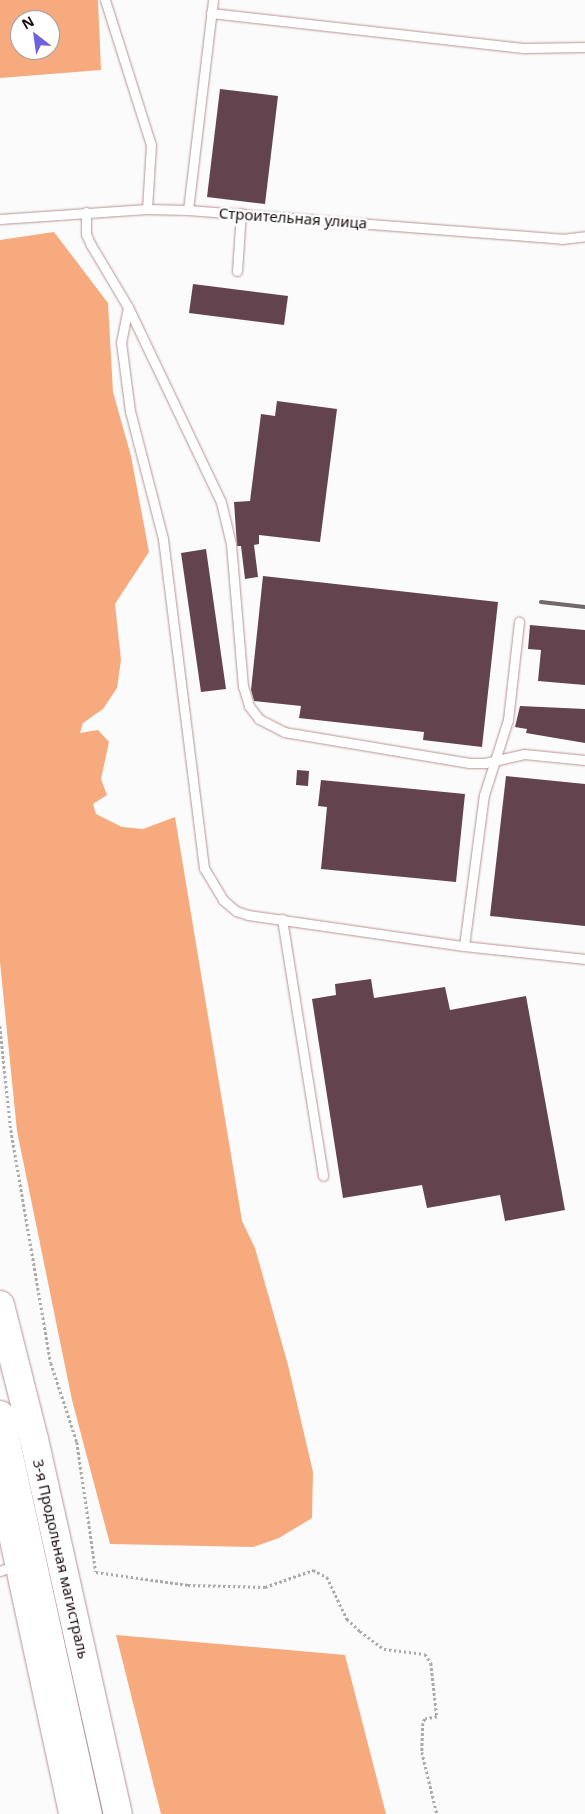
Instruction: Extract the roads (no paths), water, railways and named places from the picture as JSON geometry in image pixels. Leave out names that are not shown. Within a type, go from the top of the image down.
[{"type":"highway","name":"3-я Продольная магистраль","points":[[0,1305],[36,1448],[118,1814]]},
{"type":"highway","name":"3-я Продольная магистраль","points":[[0,1415],[88,1814]]},
{"type":"street","points":[[0,1489],[9,1568],[70,1814]]},
{"type":"lane","points":[[105,0],[151,145],[147,209]]},
{"type":"lane","points":[[188,210],[213,0]]},
{"type":"lane","points":[[211,13],[525,48],[585,47]]},
{"type":"lane","name":"Строительная улица","points":[[0,219],[147,209],[188,210],[562,239],[585,236]]},
{"type":"lane","points":[[86,212],[86,234],[128,307],[221,502],[232,544],[243,686],[249,706],[259,719],[284,732],[469,763],[524,754],[585,760]]},
{"type":"lane","points":[[237,271],[241,214]]},
{"type":"lane","points":[[128,307],[121,329],[130,411],[163,540],[204,868],[222,900],[236,911],[282,920],[464,946],[585,959]]},
{"type":"lane","points":[[464,946],[484,795],[508,720],[519,622]]},
{"type":"lane","points":[[282,920],[323,1176]]},
{"type":"railway","points":[[541,602],[585,607]]}]
